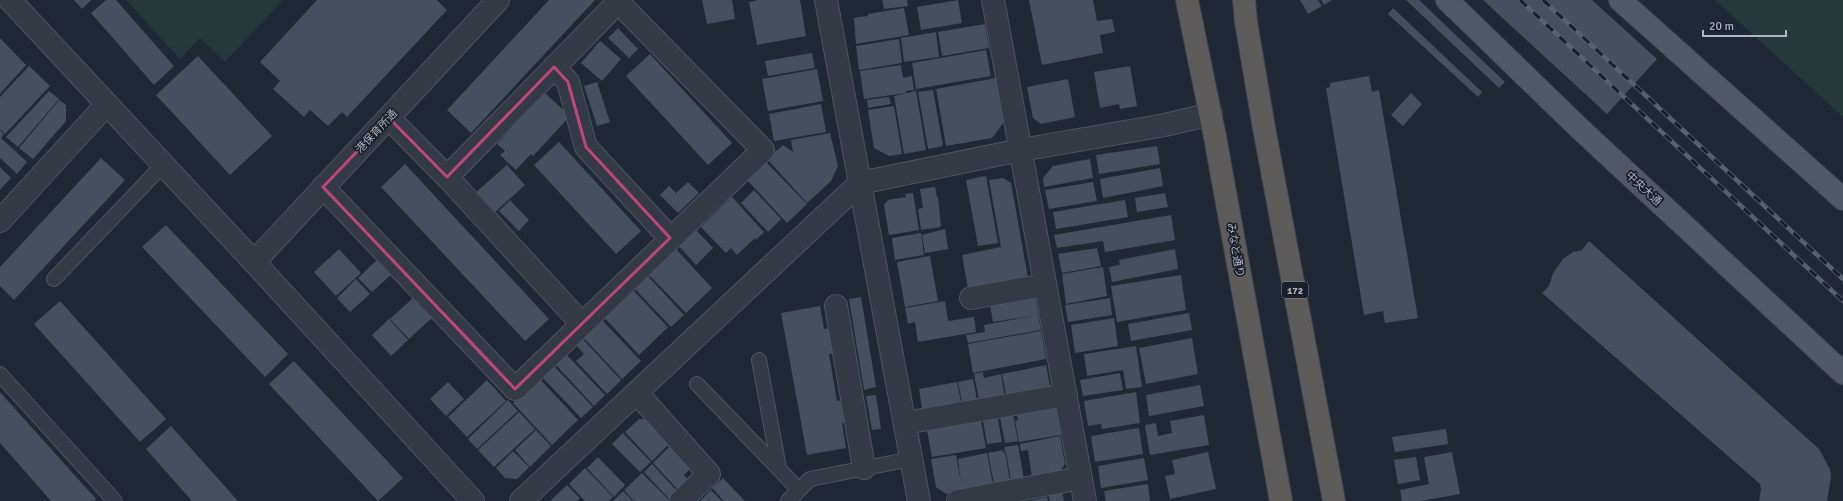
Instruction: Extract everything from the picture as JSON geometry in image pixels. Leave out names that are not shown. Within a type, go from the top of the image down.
[{"type":"highway","name":"みなと通り","points":[[1187,0],[1211,114],[1282,501]]},
{"type":"highway","name":"172","points":[[1244,0],[1246,22],[1264,128],[1334,501]]},
{"type":"main road","points":[[1246,22],[1252,0]]},
{"type":"main road","name":"中央大通","points":[[1447,0],[1584,133],[1843,373]]},
{"type":"main road","points":[[1620,0],[1843,199]]},
{"type":"street","points":[[10,0],[254,262],[473,501]]},
{"type":"street","name":"港保育所通","points":[[254,262],[498,0]]},
{"type":"street","points":[[826,0],[919,501]]},
{"type":"street","points":[[993,0],[1085,501]]},
{"type":"street","points":[[323,187],[515,389],[763,150],[619,1],[447,177]]},
{"type":"street","points":[[554,67],[568,82],[586,147],[670,238]]},
{"type":"street","points":[[0,221],[107,104]]},
{"type":"street","points":[[521,501],[860,183],[1021,150],[1165,125],[1211,114]]},
{"type":"street","points":[[388,118],[447,177],[582,324]]},
{"type":"street","points":[[971,298],[1045,285]]},
{"type":"street","points":[[836,306],[864,468]]},
{"type":"street","points":[[636,393],[709,474],[681,501]]},
{"type":"street","points":[[905,423],[1066,395]]},
{"type":"street","points":[[958,501],[1081,478]]},
{"type":"lane","points":[[54,279],[163,165]]},
{"type":"lane","points":[[759,360],[779,468]]},
{"type":"lane","points":[[0,374],[115,501]]},
{"type":"lane","points":[[697,384],[799,490]]},
{"type":"lane","points":[[788,501],[810,479],[911,459]]},
{"type":"highlighted area","points":[[554,67],[568,82],[586,147],[670,238],[515,389],[323,187],[389,118],[447,177]]},
{"type":"shaded area","points":[[126,0],[283,0],[225,62],[200,38],[180,59]]},
{"type":"shaded area","points":[[1715,0],[1843,0],[1843,117]]},
{"type":"building","points":[[74,0],[91,0],[82,9]]},
{"type":"building","points":[[106,0],[116,0],[174,66],[154,85],[91,13]]},
{"type":"building","points":[[317,0],[437,0],[447,10],[347,117],[342,112],[328,126],[310,110],[304,117],[273,89],[280,81],[260,62]]},
{"type":"building","points":[[549,0],[595,0],[471,133],[447,110]]},
{"type":"building","points":[[702,0],[732,0],[735,19],[707,24]]},
{"type":"building","points":[[758,0],[800,0],[806,36],[757,45],[749,2]]},
{"type":"building","points":[[882,0],[907,0],[908,6],[884,9]]},
{"type":"building","points":[[958,0],[962,23],[921,30],[917,7]]},
{"type":"building","points":[[1029,0],[1093,0],[1097,21],[1112,19],[1115,32],[1100,35],[1103,53],[1042,65]]},
{"type":"building","points":[[1300,0],[1318,0],[1322,6],[1308,14]]},
{"type":"building","points":[[1321,0],[1332,0],[1324,5]]},
{"type":"building","points":[[1406,0],[1419,0],[1505,82],[1499,88]]},
{"type":"building","points":[[1483,0],[1592,0],[1657,59],[1607,114]]},
{"type":"building","points":[[904,8],[909,35],[856,44],[854,18]]},
{"type":"building","points":[[1393,8],[1482,92],[1478,97],[1388,14]]},
{"type":"building","points":[[985,24],[989,48],[942,56],[938,32]]},
{"type":"building","points":[[618,28],[638,49],[629,58],[608,38]]},
{"type":"building","points":[[936,32],[939,57],[904,62],[901,38]]},
{"type":"building","points":[[0,38],[26,65],[0,94]]},
{"type":"building","points":[[899,39],[902,63],[859,70],[856,46]]},
{"type":"building","points":[[600,41],[621,59],[602,81],[581,63]]},
{"type":"building","points":[[986,50],[991,76],[916,89],[912,63]]},
{"type":"building","points":[[812,53],[815,68],[768,76],[765,61]]},
{"type":"building","points":[[650,54],[732,143],[708,165],[626,76]]},
{"type":"building","points":[[198,56],[272,136],[230,175],[156,95]]},
{"type":"building","points":[[901,65],[903,78],[912,76],[914,90],[906,91],[906,93],[864,99],[860,71]]},
{"type":"building","points":[[29,66],[50,86],[5,134],[0,129],[0,97]]},
{"type":"building","points":[[1130,66],[1137,106],[1120,109],[1119,104],[1100,108],[1094,72]]},
{"type":"building","points":[[817,69],[823,101],[768,111],[762,79]]},
{"type":"building","points":[[1369,76],[1372,92],[1379,90],[1418,318],[1385,323],[1383,311],[1364,315],[1326,88],[1330,87],[1330,83]]},
{"type":"building","points":[[996,78],[1004,122],[992,138],[946,146],[936,89]]},
{"type":"building","points":[[1068,79],[1075,117],[1041,124],[1033,118],[1027,87]]},
{"type":"building","points":[[597,82],[610,122],[597,126],[584,86]]},
{"type":"building","points":[[933,90],[943,146],[928,149],[918,92]]},
{"type":"building","points":[[49,91],[59,99],[18,147],[6,137]]},
{"type":"building","points":[[916,91],[926,150],[904,154],[894,96]]},
{"type":"building","points":[[544,92],[570,116],[533,156],[531,154],[516,170],[500,155],[505,151],[497,144]]},
{"type":"building","points":[[1411,93],[1422,104],[1403,126],[1391,115]]},
{"type":"building","points":[[889,97],[891,104],[868,108],[867,100]]},
{"type":"building","points":[[59,100],[66,105],[66,121],[33,159],[19,148]]},
{"type":"building","points":[[821,104],[826,132],[774,141],[769,114]]},
{"type":"building","points":[[894,106],[902,154],[889,156],[874,148],[868,110]]},
{"type":"building","points":[[0,130],[4,134],[1,138],[27,162],[17,174],[0,158]]},
{"type":"building","points":[[830,133],[838,166],[831,181],[807,203],[767,159],[783,145],[793,152],[791,140]]},
{"type":"building","points":[[559,142],[641,231],[616,254],[534,165]]},
{"type":"building","points":[[1157,146],[1160,164],[1099,174],[1096,155]]},
{"type":"building","points":[[101,158],[125,180],[14,300],[0,286],[0,267]]},
{"type":"building","points":[[1090,159],[1093,178],[1044,187],[1043,178],[1053,166]]},
{"type":"building","points":[[766,162],[807,204],[787,223],[747,180]]},
{"type":"building","points":[[405,164],[549,319],[525,341],[381,187]]},
{"type":"building","points":[[507,165],[525,185],[493,214],[474,194]]},
{"type":"building","points":[[0,167],[11,178],[0,190]]},
{"type":"building","points":[[1160,168],[1163,186],[1103,198],[1100,179]]},
{"type":"building","points":[[986,176],[998,243],[978,246],[966,180]]},
{"type":"building","points":[[1003,178],[1011,183],[1028,278],[968,289],[962,255],[1001,247],[989,180]]},
{"type":"building","points":[[688,182],[699,193],[678,213],[660,195],[669,186],[676,193]]},
{"type":"building","points":[[1093,182],[1097,201],[1049,209],[1045,190]]},
{"type":"building","points":[[935,187],[938,197],[941,227],[921,230],[918,209],[923,208],[920,189]]},
{"type":"building","points":[[754,190],[781,219],[768,232],[741,203]]},
{"type":"building","points":[[913,193],[919,230],[889,235],[884,205],[888,200],[906,197],[905,194]]},
{"type":"building","points":[[1165,193],[1168,207],[1137,212],[1135,198]]},
{"type":"building","points":[[732,197],[764,232],[756,240],[755,238],[737,255],[731,248],[726,253],[701,227]]},
{"type":"building","points":[[510,200],[529,220],[519,231],[499,211]]},
{"type":"building","points":[[1125,200],[1128,217],[1056,229],[1053,212]]},
{"type":"building","points":[[1171,215],[1175,240],[1105,252],[1103,241],[1057,248],[1054,235]]},
{"type":"building","points":[[166,225],[288,354],[265,377],[142,247]]},
{"type":"building","points":[[695,229],[713,248],[696,265],[678,245]]},
{"type":"building","points":[[945,229],[948,249],[925,253],[922,235]]},
{"type":"building","points":[[921,233],[924,255],[895,260],[892,238]]},
{"type":"building","points":[[1589,241],[1819,449],[1830,469],[1831,477],[1827,501],[1759,501],[1761,489],[1760,484],[1542,293],[1549,286],[1553,273],[1563,259],[1573,252],[1582,250]]},
{"type":"building","points":[[675,248],[712,288],[686,313],[648,274]]},
{"type":"building","points":[[1097,248],[1101,266],[1062,273],[1058,254]]},
{"type":"building","points":[[339,249],[361,273],[336,296],[314,272]]},
{"type":"building","points":[[1175,249],[1178,269],[1112,282],[1109,267],[1120,265],[1119,260]]},
{"type":"building","points":[[930,256],[938,301],[905,307],[897,262]]},
{"type":"building","points":[[378,259],[392,274],[372,292],[358,278]]},
{"type":"building","points":[[1103,267],[1107,296],[1066,304],[1062,274]]},
{"type":"building","points":[[1181,275],[1186,310],[1117,322],[1111,286]]},
{"type":"building","points":[[648,276],[684,315],[671,327],[635,289]]},
{"type":"building","points":[[356,279],[370,294],[350,312],[337,298]]},
{"type":"building","points":[[631,288],[668,327],[639,355],[602,315]]},
{"type":"building","points":[[1035,296],[1038,315],[993,322],[990,305]]},
{"type":"building","points":[[414,297],[433,317],[409,339],[390,319]]},
{"type":"building","points":[[861,297],[876,387],[864,390],[849,299]]},
{"type":"building","points":[[1110,298],[1112,315],[1068,322],[1065,305]]},
{"type":"building","points":[[60,301],[166,419],[140,442],[34,324]]},
{"type":"building","points":[[945,301],[948,321],[974,317],[976,332],[918,342],[915,322],[908,324],[905,308]]},
{"type":"building","points":[[820,306],[824,329],[829,328],[833,353],[829,354],[837,401],[842,400],[846,423],[842,423],[846,448],[807,455],[781,313]]},
{"type":"building","points":[[1189,313],[1192,330],[1131,341],[1128,324]]},
{"type":"building","points":[[1038,315],[1041,330],[968,343],[966,335],[985,332],[984,325]]},
{"type":"building","points":[[600,318],[641,361],[622,379],[581,335]]},
{"type":"building","points":[[1114,318],[1118,346],[1075,353],[1071,325]]},
{"type":"building","points":[[389,319],[408,340],[391,356],[372,335]]},
{"type":"building","points":[[1041,331],[1046,359],[973,373],[968,344]]},
{"type":"building","points":[[580,336],[621,380],[607,394],[576,361],[584,354],[573,342]]},
{"type":"building","points":[[1192,338],[1198,374],[1146,384],[1139,348]]},
{"type":"building","points":[[1136,346],[1142,387],[1126,389],[1123,370],[1087,376],[1084,354]]},
{"type":"building","points":[[566,354],[605,395],[594,406],[555,364]]},
{"type":"building","points":[[294,361],[403,478],[378,501],[269,384]]},
{"type":"building","points":[[552,364],[593,407],[581,418],[541,376]]},
{"type":"building","points":[[1046,365],[1051,392],[1007,400],[1002,374]]},
{"type":"building","points":[[983,372],[984,378],[1001,374],[1005,400],[980,405],[974,374]]},
{"type":"building","points":[[1120,373],[1123,390],[1083,396],[1080,380]]},
{"type":"building","points":[[539,378],[578,420],[552,445],[513,403]]},
{"type":"building","points":[[973,379],[978,405],[963,407],[958,382]]},
{"type":"building","points":[[487,380],[506,401],[467,437],[448,417]]},
{"type":"building","points":[[448,382],[464,399],[446,416],[430,399]]},
{"type":"building","points":[[957,382],[962,407],[923,414],[919,389]]},
{"type":"building","points":[[1200,385],[1204,406],[1149,416],[1146,395]]},
{"type":"building","points":[[0,392],[96,499],[94,501],[51,501],[0,443]]},
{"type":"building","points":[[1136,392],[1140,423],[1102,429],[1101,424],[1088,426],[1084,401]]},
{"type":"building","points":[[876,395],[881,429],[872,430],[866,396]]},
{"type":"building","points":[[508,400],[518,411],[477,449],[468,439]]},
{"type":"building","points":[[1055,401],[1061,435],[1019,442],[1015,421],[1018,420],[1016,412]]},
{"type":"building","points":[[1012,410],[1018,441],[1005,443],[999,412]]},
{"type":"building","points":[[519,412],[535,429],[494,467],[478,450]]},
{"type":"building","points":[[997,413],[1002,442],[987,444],[982,415]]},
{"type":"building","points":[[1204,415],[1209,445],[1150,455],[1145,425],[1156,423],[1158,436],[1172,433],[1170,421]]},
{"type":"building","points":[[980,416],[986,448],[932,457],[926,425]]},
{"type":"building","points":[[639,419],[645,419],[669,444],[652,461],[625,432]]},
{"type":"building","points":[[171,426],[238,501],[192,501],[146,449]]},
{"type":"building","points":[[1139,428],[1143,454],[1095,462],[1091,436]]},
{"type":"building","points":[[1446,429],[1448,444],[1395,452],[1392,437]]},
{"type":"building","points":[[536,430],[551,446],[530,467],[515,450]]},
{"type":"building","points":[[623,433],[651,462],[640,472],[612,444]]},
{"type":"building","points":[[1060,436],[1065,464],[1059,473],[1032,478],[1028,450],[1021,451],[1020,444]]},
{"type":"building","points":[[671,445],[691,468],[684,475],[689,481],[679,491],[653,463]]},
{"type":"building","points":[[1018,445],[1024,479],[1011,481],[1004,447]]},
{"type":"building","points":[[1003,450],[1003,453],[1005,452],[1010,482],[994,484],[988,453]]},
{"type":"building","points":[[513,451],[529,467],[517,479],[505,478],[496,468]]},
{"type":"building","points":[[1208,452],[1216,489],[1170,499],[1165,476],[1175,474],[1172,460]]},
{"type":"building","points":[[1452,452],[1460,494],[1420,501],[1402,501],[1400,490],[1429,484],[1424,457]]},
{"type":"building","points":[[987,453],[993,485],[963,490],[958,489],[958,491],[946,494],[936,487],[931,459],[956,455],[961,483],[958,459]]},
{"type":"building","points":[[598,457],[625,485],[614,497],[587,468]]},
{"type":"building","points":[[1416,457],[1420,480],[1398,484],[1394,460]]},
{"type":"building","points":[[1144,458],[1148,480],[1101,488],[1098,466]]},
{"type":"building","points":[[652,464],[678,492],[670,500],[644,472]]},
{"type":"building","points":[[585,468],[613,497],[609,501],[585,501],[569,484]]},
{"type":"building","points":[[642,473],[670,501],[634,501],[624,490]]},
{"type":"building","points":[[723,478],[745,501],[724,501],[712,488]]},
{"type":"building","points":[[1148,484],[1150,501],[1106,501],[1104,491]]},
{"type":"building","points":[[567,485],[580,498],[577,501],[550,501]]},
{"type":"building","points":[[711,490],[722,501],[700,501]]},
{"type":"building","points":[[623,491],[633,501],[613,501]]},
{"type":"building","points":[[1062,492],[1064,501],[1050,501],[1049,495]]},
{"type":"building","points":[[1047,497],[1048,501],[1032,501],[1032,500]]},
{"type":"railway","points":[[1520,0],[1843,301]]},
{"type":"railway","points":[[1543,0],[1843,279]]}]
